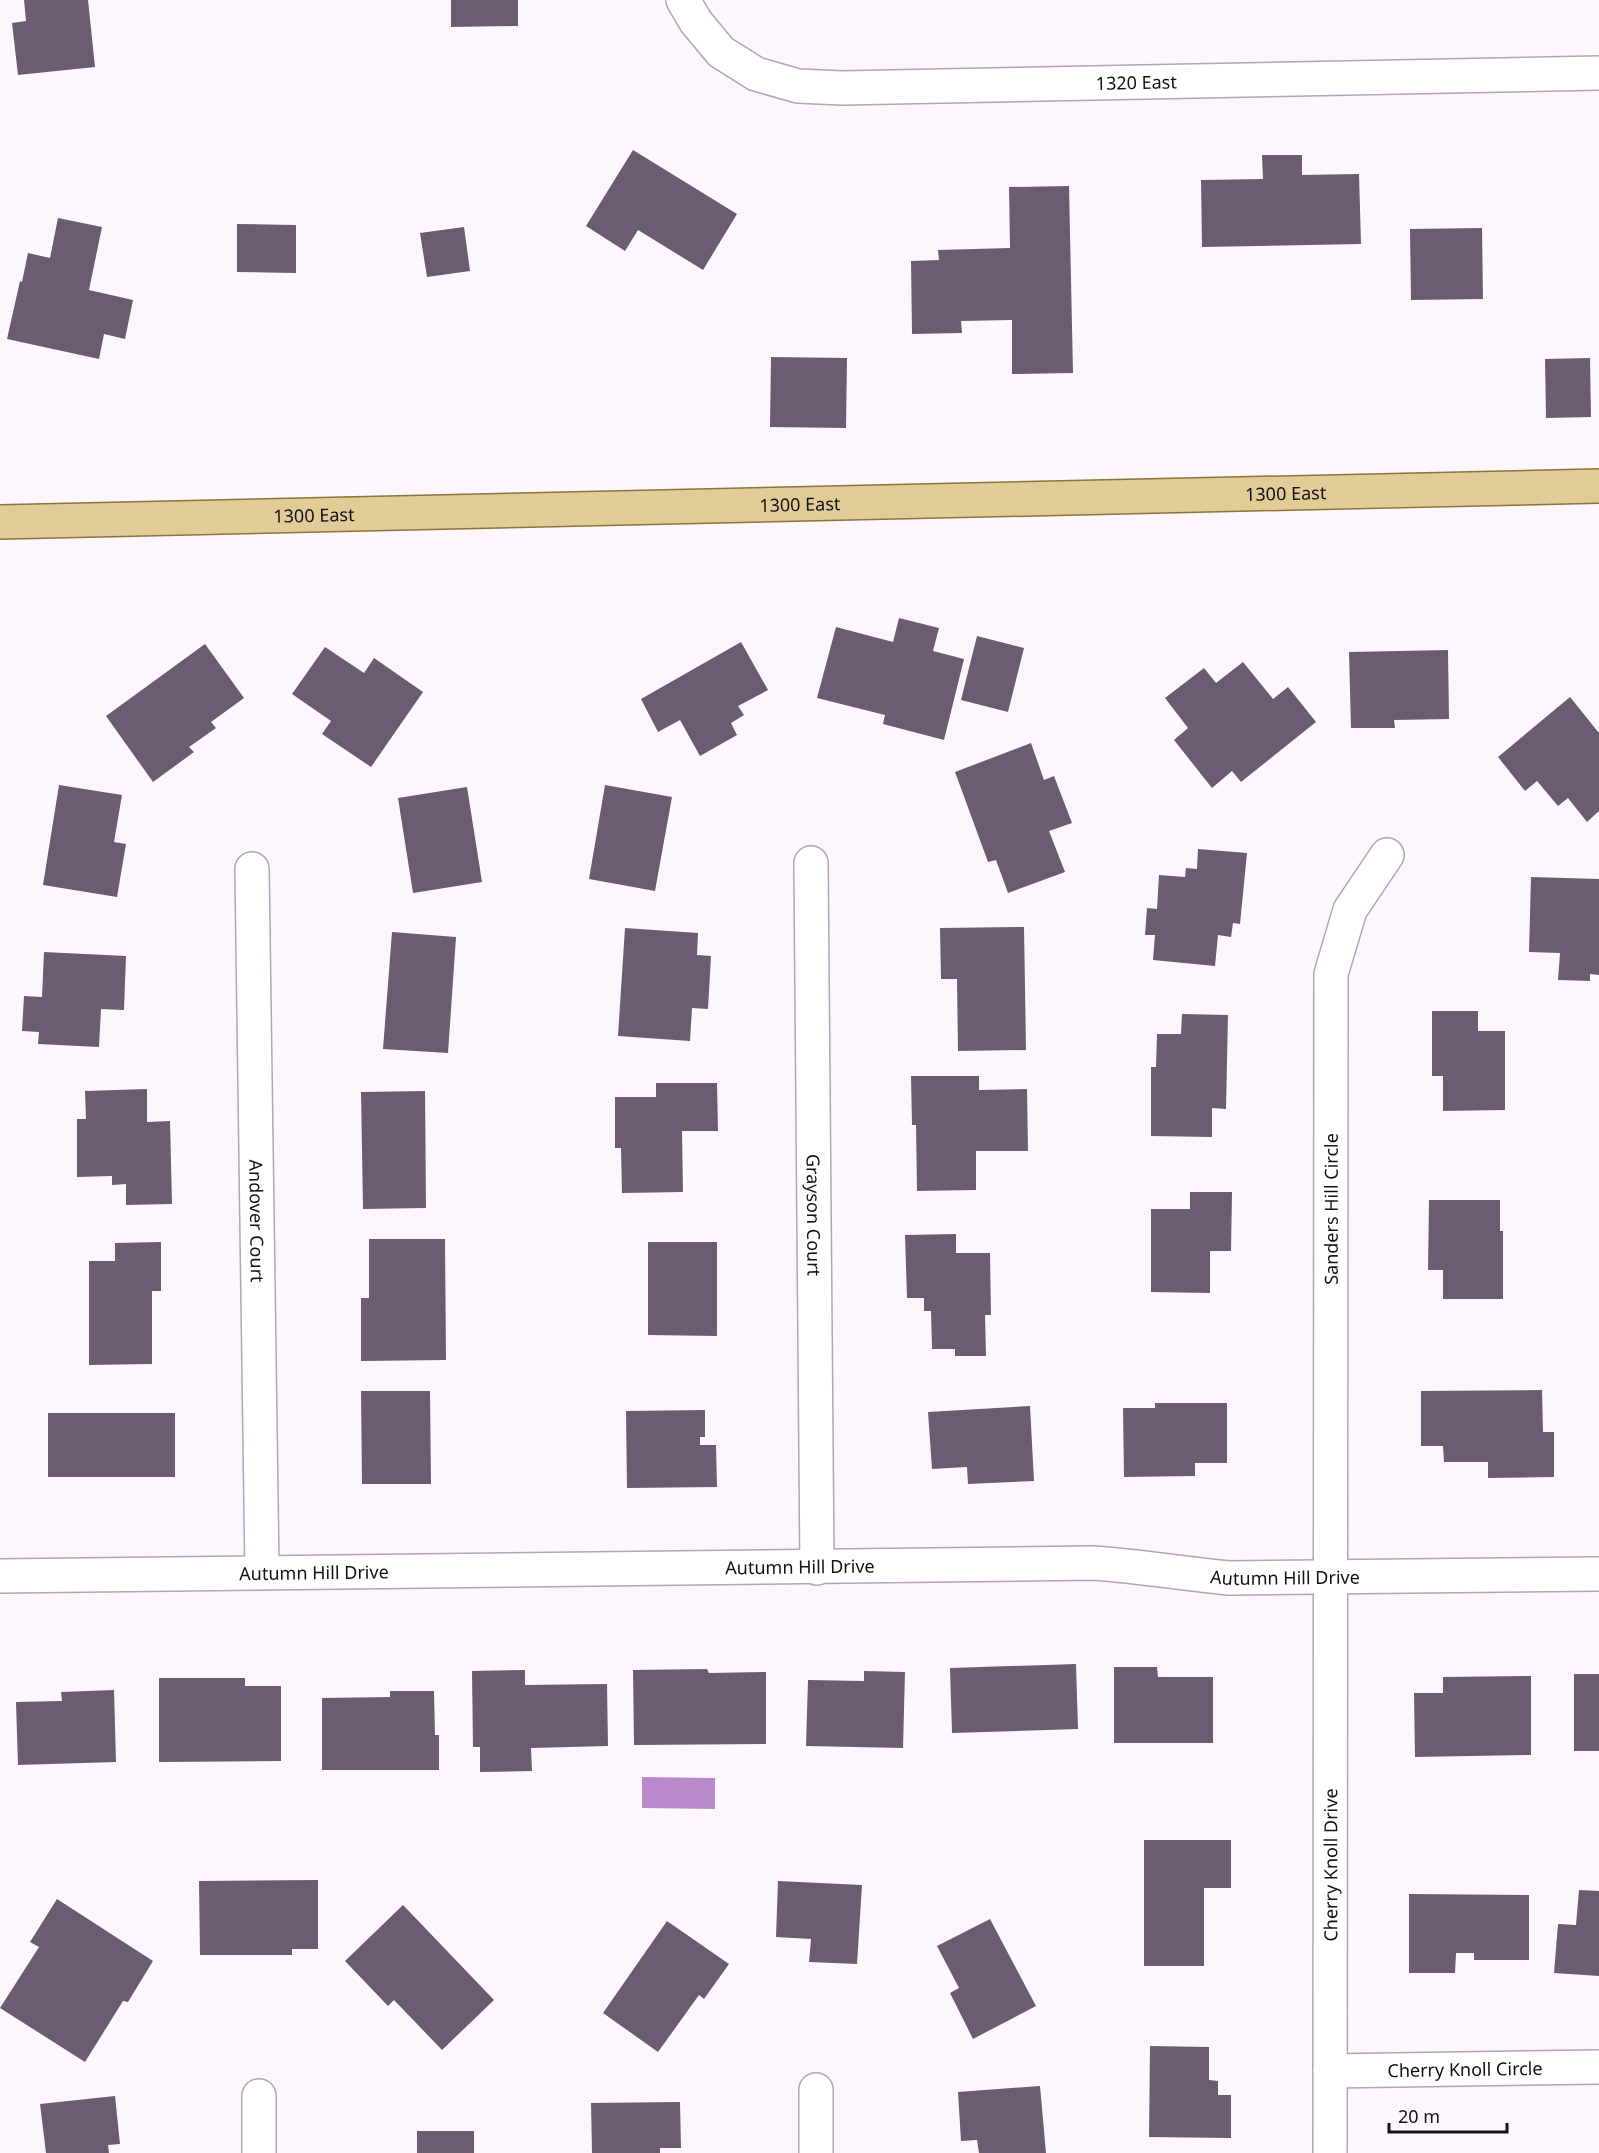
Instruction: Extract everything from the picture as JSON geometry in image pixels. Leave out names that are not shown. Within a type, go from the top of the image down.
[{"type":"main road","name":"1300 East","points":[[0,522],[1599,486]]},
{"type":"street","name":"1320 East","points":[[690,11],[721,52],[756,74],[798,86],[831,88],[1599,73]]},
{"type":"street","name":"Sanders Hill Circle","points":[[1329,1578],[1331,975],[1350,910],[1387,855]]},
{"type":"street","name":"Grayson Court","points":[[811,863],[817,1568]]},
{"type":"street","name":"Andover Court","points":[[252,869],[262,1572]]},
{"type":"street","name":"Autumn Hill Drive","points":[[0,1576],[1093,1563],[1230,1578],[1599,1574]]},
{"type":"street","name":"Cherry Knoll Drive","points":[[1329,1578],[1330,2153]]},
{"type":"street","name":"Cherry Knoll Circle","points":[[1330,2070],[1599,2067]]},
{"type":"street","points":[[816,2090],[816,2153]]},
{"type":"street","points":[[259,2096],[259,2153]]},
{"type":"shaded area","points":[[642,1777],[715,1778],[715,1809],[642,1808]]},
{"type":"building","points":[[24,0],[88,0],[95,67],[18,75],[12,23],[26,21]]},
{"type":"building","points":[[451,0],[518,0],[518,26],[451,27]]},
{"type":"building","points":[[633,150],[737,214],[703,270],[638,230],[625,251],[586,226]]},
{"type":"building","points":[[1262,155],[1302,155],[1302,175],[1359,174],[1361,244],[1202,247],[1201,180],[1263,179]]},
{"type":"building","points":[[1069,186],[1073,373],[1012,374],[1012,320],[961,321],[962,333],[912,334],[911,261],[939,260],[938,250],[1010,248],[1009,187]]},
{"type":"building","points":[[58,218],[102,227],[89,290],[133,300],[125,339],[104,334],[99,359],[7,339],[28,253],[50,258]]},
{"type":"building","points":[[237,224],[296,225],[296,273],[237,272]]},
{"type":"building","points":[[464,227],[470,271],[427,277],[420,233]]},
{"type":"building","points":[[1482,228],[1483,299],[1411,300],[1410,229]]},
{"type":"building","points":[[771,357],[847,358],[846,428],[770,427]]},
{"type":"building","points":[[1590,358],[1591,417],[1546,418],[1545,359]]},
{"type":"building","points":[[899,618],[939,628],[933,651],[964,659],[944,740],[883,724],[885,715],[817,698],[836,627],[893,642]]},
{"type":"building","points":[[977,636],[1024,648],[1008,712],[961,700]]},
{"type":"building","points":[[741,642],[768,690],[738,706],[744,715],[731,723],[737,735],[700,756],[680,720],[658,732],[641,699]]},
{"type":"building","points":[[205,644],[244,698],[211,722],[216,728],[189,747],[194,752],[153,782],[106,716]]},
{"type":"building","points":[[325,647],[364,673],[374,658],[423,692],[371,767],[322,734],[331,721],[292,694]]},
{"type":"building","points":[[1448,650],[1449,719],[1394,720],[1395,728],[1351,728],[1349,652]]},
{"type":"building","points":[[1243,662],[1273,699],[1288,687],[1316,722],[1241,782],[1232,771],[1212,788],[1174,740],[1188,728],[1165,698],[1204,668],[1216,683]]},
{"type":"building","points":[[1570,697],[1599,733],[1599,811],[1587,822],[1568,798],[1558,806],[1537,781],[1525,791],[1498,757]]},
{"type":"building","points":[[1031,743],[1044,780],[1054,776],[1072,823],[1049,831],[1065,872],[1008,893],[996,860],[988,862],[955,772]]},
{"type":"building","points":[[59,785],[122,795],[114,842],[126,844],[117,897],[43,885]]},
{"type":"building","points":[[605,785],[672,797],[655,891],[589,879]]},
{"type":"building","points":[[467,787],[482,882],[413,893],[398,798]]},
{"type":"building","points":[[1198,849],[1247,853],[1240,924],[1233,923],[1231,937],[1218,935],[1215,966],[1153,960],[1155,935],[1145,935],[1147,908],[1157,909],[1159,875],[1185,877],[1186,868],[1197,869]]},
{"type":"building","points":[[1531,877],[1599,879],[1599,975],[1590,974],[1590,981],[1558,980],[1560,953],[1529,952]]},
{"type":"building","points":[[1024,927],[1026,1050],[958,1051],[957,979],[941,979],[940,928]]},
{"type":"building","points":[[625,928],[698,933],[697,955],[711,956],[708,1009],[692,1008],[690,1041],[618,1036]]},
{"type":"building","points":[[392,932],[456,937],[448,1053],[383,1049]]},
{"type":"building","points":[[44,952],[126,956],[124,1010],[101,1009],[99,1047],[38,1044],[39,1032],[22,1031],[24,996],[42,997]]},
{"type":"building","points":[[1432,1011],[1478,1011],[1478,1031],[1505,1031],[1505,1110],[1443,1111],[1443,1076],[1432,1076]]},
{"type":"building","points":[[1182,1014],[1228,1015],[1226,1109],[1212,1108],[1212,1137],[1151,1136],[1151,1067],[1156,1067],[1157,1034],[1181,1034]]},
{"type":"building","points":[[911,1076],[979,1076],[979,1090],[1027,1089],[1028,1151],[976,1151],[976,1190],[917,1191],[916,1125],[912,1125]]},
{"type":"building","points":[[656,1083],[717,1083],[718,1131],[682,1131],[683,1192],[622,1193],[621,1148],[615,1148],[615,1097],[656,1097]]},
{"type":"building","points":[[147,1089],[147,1122],[170,1121],[172,1204],[126,1205],[126,1184],[112,1185],[112,1176],[77,1177],[77,1119],[86,1119],[85,1091]]},
{"type":"building","points":[[425,1091],[426,1208],[363,1209],[361,1092]]},
{"type":"building","points":[[1190,1192],[1232,1192],[1231,1251],[1210,1251],[1210,1293],[1151,1292],[1151,1209],[1190,1209]]},
{"type":"building","points":[[1429,1200],[1500,1200],[1500,1231],[1503,1231],[1503,1299],[1443,1299],[1443,1270],[1428,1270]]},
{"type":"building","points":[[956,1234],[956,1253],[990,1253],[991,1315],[985,1315],[986,1356],[955,1356],[955,1349],[932,1349],[931,1311],[924,1311],[924,1298],[907,1298],[905,1235]]},
{"type":"building","points":[[369,1239],[445,1239],[446,1360],[361,1361],[361,1298],[369,1298]]},
{"type":"building","points":[[161,1242],[161,1291],[152,1291],[152,1364],[89,1365],[89,1261],[115,1261],[115,1243]]},
{"type":"building","points":[[648,1242],[717,1242],[717,1336],[648,1335]]},
{"type":"building","points":[[1542,1390],[1543,1432],[1554,1432],[1554,1477],[1488,1478],[1488,1462],[1444,1462],[1443,1446],[1421,1446],[1421,1391]]},
{"type":"building","points":[[361,1391],[430,1391],[431,1484],[362,1484]]},
{"type":"building","points":[[1155,1403],[1227,1403],[1227,1463],[1195,1463],[1195,1476],[1124,1477],[1123,1408],[1155,1408]]},
{"type":"building","points":[[1030,1406],[1034,1481],[968,1484],[967,1467],[932,1469],[928,1412]]},
{"type":"building","points":[[705,1410],[705,1437],[700,1437],[700,1445],[716,1445],[717,1487],[627,1488],[626,1411]]},
{"type":"building","points":[[48,1413],[175,1413],[175,1477],[48,1477]]},
{"type":"building","points":[[1076,1664],[1078,1729],[952,1733],[950,1668]]},
{"type":"building","points":[[1114,1667],[1157,1667],[1158,1677],[1213,1677],[1213,1743],[1114,1743]]},
{"type":"building","points":[[707,1669],[709,1673],[766,1672],[766,1744],[634,1745],[633,1670]]},
{"type":"building","points":[[525,1670],[525,1685],[607,1684],[608,1746],[531,1748],[532,1771],[480,1772],[480,1747],[473,1747],[472,1671]]},
{"type":"building","points":[[864,1671],[905,1672],[903,1748],[806,1746],[808,1680],[864,1681]]},
{"type":"building","points":[[1574,1674],[1599,1674],[1599,1751],[1574,1751]]},
{"type":"building","points":[[1531,1676],[1531,1755],[1415,1757],[1414,1693],[1443,1693],[1443,1677]]},
{"type":"building","points":[[159,1678],[245,1678],[245,1686],[281,1686],[281,1761],[159,1762]]},
{"type":"building","points":[[114,1690],[116,1762],[18,1765],[16,1702],[62,1701],[61,1692]]},
{"type":"building","points":[[390,1691],[434,1691],[435,1735],[439,1735],[439,1770],[322,1770],[322,1698],[390,1697]]},
{"type":"building","points":[[1144,1840],[1231,1840],[1231,1888],[1204,1888],[1204,1966],[1144,1966]]},
{"type":"building","points":[[318,1880],[318,1949],[292,1949],[292,1955],[200,1955],[199,1881]]},
{"type":"building","points":[[778,1881],[862,1885],[857,1964],[809,1962],[811,1939],[776,1937]]},
{"type":"building","points":[[1579,1890],[1599,1891],[1599,1976],[1554,1973],[1558,1924],[1576,1925]]},
{"type":"building","points":[[1409,1894],[1529,1895],[1529,1960],[1474,1960],[1474,1953],[1456,1953],[1455,1973],[1409,1973]]},
{"type":"building","points":[[57,1899],[153,1961],[128,2002],[123,2001],[85,2062],[0,2008],[39,1947],[30,1942]]},
{"type":"building","points":[[403,1905],[494,2000],[442,2050],[394,2000],[388,2006],[345,1961]]},
{"type":"building","points":[[990,1919],[1036,2006],[973,2039],[950,1993],[959,1988],[937,1946]]},
{"type":"building","points":[[667,1921],[729,1964],[704,1999],[699,1995],[658,2052],[603,2013]]},
{"type":"building","points":[[1150,2046],[1209,2047],[1209,2080],[1218,2081],[1218,2095],[1231,2095],[1231,2138],[1149,2137]]},
{"type":"building","points":[[1040,2086],[1046,2153],[979,2153],[977,2140],[961,2141],[958,2092]]},
{"type":"building","points":[[115,2096],[120,2144],[108,2145],[109,2153],[46,2153],[40,2104]]},
{"type":"building","points":[[680,2102],[681,2148],[660,2148],[660,2153],[592,2153],[591,2103]]},
{"type":"building","points":[[417,2131],[474,2131],[474,2153],[417,2153]]}]
